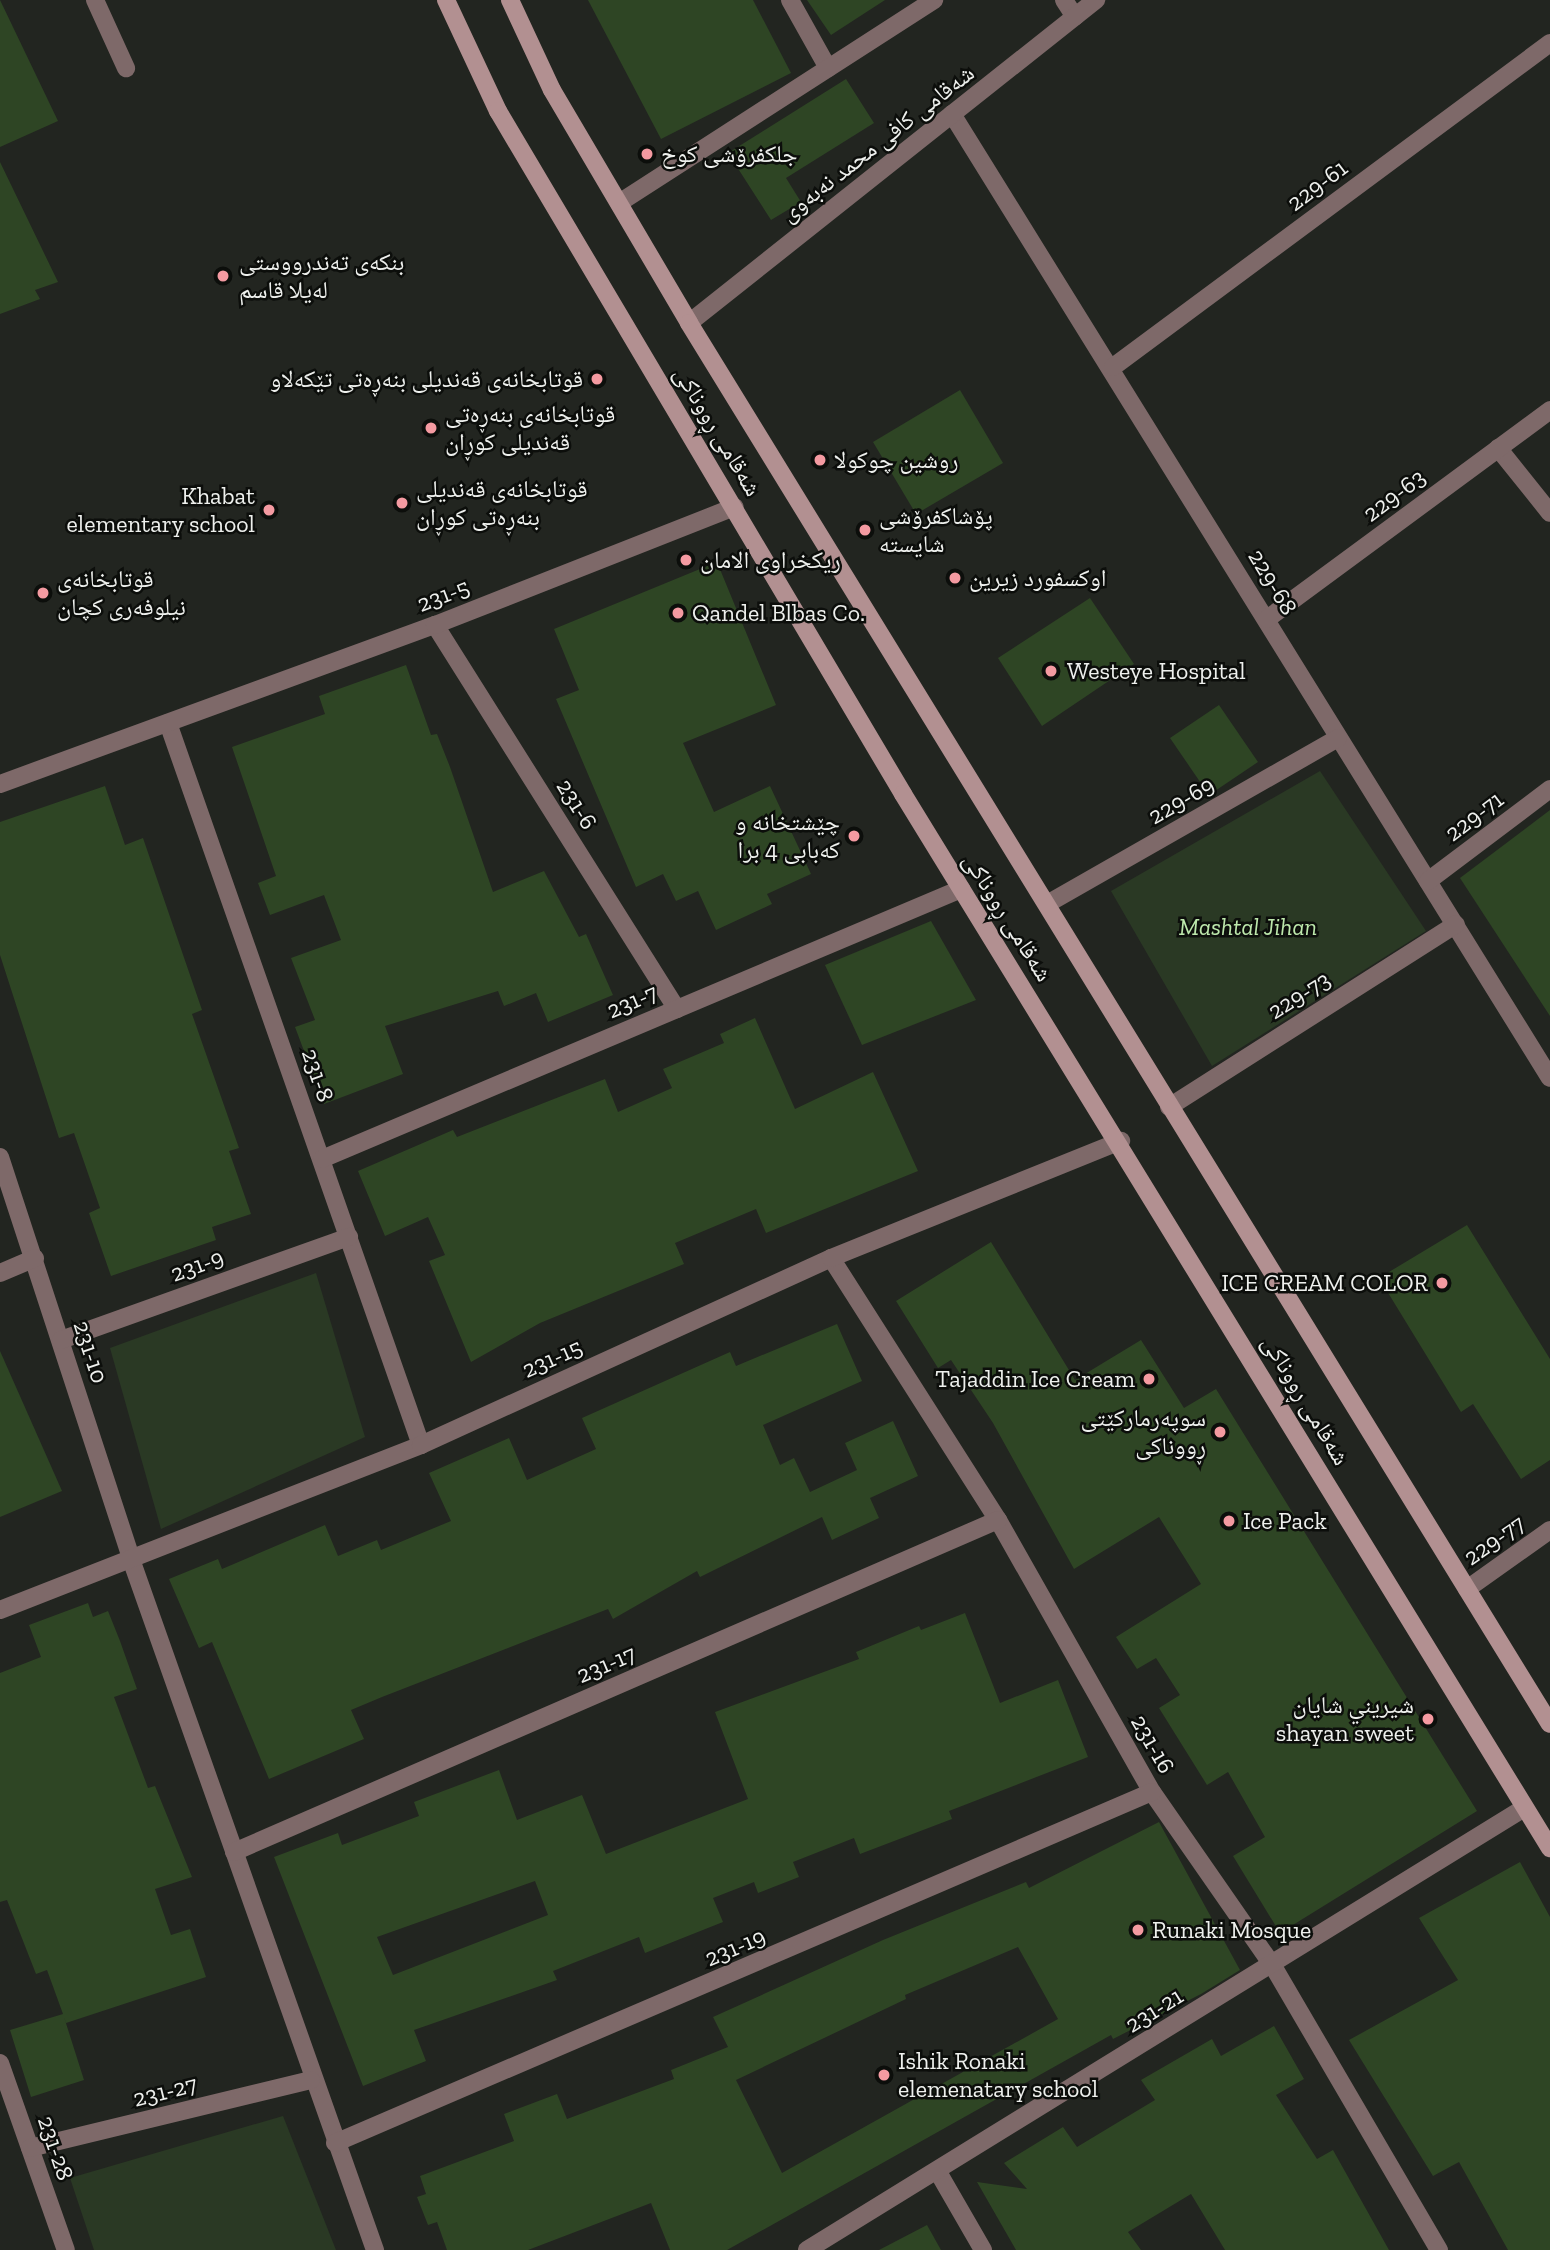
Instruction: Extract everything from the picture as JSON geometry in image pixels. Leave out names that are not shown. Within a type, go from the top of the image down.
[{"type":"main road","name":"شەقامی ڕووناکی","points":[[446,0],[498,111],[961,888],[1121,1141],[1550,1848]]},
{"type":"main road","name":"شەقامی ڕووناکی","points":[[510,0],[552,90],[689,324],[1550,1724]]},
{"type":"street","points":[[95,0],[126,68]]},
{"type":"street","points":[[790,0],[828,68]]},
{"type":"street","points":[[619,204],[934,0]]},
{"type":"street","points":[[1064,0],[1075,17]]},
{"type":"street","name":"شەقامی کافی محمد نەبەوی","points":[[689,324],[1096,0]]},
{"type":"street","name":"229-61","points":[[1113,367],[1550,43]]},
{"type":"street","name":"229-68","points":[[952,114],[1113,367],[1338,738],[1550,1078]]},
{"type":"street","name":"229-63","points":[[1267,619],[1550,410]]},
{"type":"street","points":[[1498,448],[1550,513]]},
{"type":"street","name":"231-5","points":[[0,784],[435,625],[735,507]]},
{"type":"street","name":"231-6","points":[[435,625],[677,1009]]},
{"type":"street","name":"231-8","points":[[168,723],[421,1444]]},
{"type":"street","name":"229-69","points":[[1047,904],[1338,738]]},
{"type":"street","name":"229-71","points":[[1428,881],[1550,789]]},
{"type":"street","name":"231-7","points":[[322,1158],[961,888]]},
{"type":"street","name":"229-73","points":[[1169,1107],[1456,924]]},
{"type":"street","name":"231-15","points":[[0,1610],[132,1562],[421,1444],[831,1258],[1121,1141]]},
{"type":"street","name":"231-10","points":[[0,1157],[132,1562],[311,2080],[375,2250]]},
{"type":"street","name":"231-9","points":[[61,1340],[349,1237]]},
{"type":"street","points":[[0,1273],[35,1258]]},
{"type":"street","name":"231-16","points":[[831,1258],[998,1520],[1152,1792],[1273,1966],[1439,2250]]},
{"type":"street","name":"231-17","points":[[234,1852],[998,1520]]},
{"type":"street","name":"229-77","points":[[1467,1589],[1550,1530]]},
{"type":"street","name":"231-19","points":[[335,2143],[1152,1792]]},
{"type":"street","name":"231-21","points":[[807,2250],[1273,1966],[1524,1808]]},
{"type":"street","name":"231-28","points":[[0,2063],[66,2250]]},
{"type":"street","name":"231-27","points":[[30,2148],[311,2080]]},
{"type":"street","points":[[938,2172],[984,2250]]},
{"type":"green space","name":"Mashtal Jihan","points":[[1320,771],[1426,931],[1212,1066],[1111,891]]},
{"type":"green space","points":[[316,1273],[365,1437],[161,1529],[110,1348]]},
{"type":"green space","points":[[283,2116],[336,2250],[94,2250],[70,2178]]},
{"type":"building","points":[[0,0],[58,121],[0,147]]},
{"type":"building","points":[[588,0],[753,0],[791,73],[661,139]]},
{"type":"building","points":[[807,0],[885,0],[831,35]]},
{"type":"building","points":[[846,79],[874,123],[786,178],[801,202],[771,220],[728,153]]},
{"type":"building","points":[[0,162],[58,282],[35,290],[40,299],[0,314]]},
{"type":"building","points":[[960,390],[1003,463],[916,514],[873,442]]},
{"type":"building","points":[[717,562],[776,705],[683,743],[714,812],[770,786],[811,874],[767,894],[772,904],[716,930],[698,891],[676,901],[663,874],[636,887],[556,699],[579,690],[554,629]]},
{"type":"building","points":[[1090,598],[1134,664],[1042,726],[998,658]]},
{"type":"building","points":[[406,665],[431,735],[437,734],[450,767],[493,892],[544,871],[579,937],[586,934],[613,995],[548,1022],[536,993],[504,1006],[498,991],[385,1026],[403,1074],[324,1104],[295,1027],[315,1020],[291,958],[341,940],[324,895],[270,915],[258,883],[276,876],[232,747],[325,714],[319,696]]},
{"type":"building","points":[[1219,705],[1258,762],[1209,795],[1170,738]]},
{"type":"building","points":[[105,786],[125,845],[143,838],[202,1010],[192,1014],[239,1148],[229,1151],[251,1214],[212,1227],[216,1240],[111,1276],[89,1213],[100,1208],[74,1133],[59,1138],[0,955],[0,822]]},
{"type":"building","points":[[1550,810],[1550,1016],[1460,878]]},
{"type":"building","points":[[931,921],[976,1000],[862,1045],[825,965]]},
{"type":"building","points":[[755,1018],[795,1109],[873,1072],[918,1171],[766,1233],[756,1209],[675,1243],[684,1264],[540,1323],[471,1362],[429,1261],[445,1255],[428,1217],[385,1236],[358,1171],[453,1130],[457,1137],[605,1079],[618,1112],[672,1088],[663,1069],[724,1043],[720,1034]]},
{"type":"building","points":[[1467,1225],[1550,1359],[1550,1460],[1521,1479],[1473,1404],[1461,1412],[1379,1278]]},
{"type":"building","points":[[991,1242],[1075,1380],[1141,1340],[1184,1408],[1216,1389],[1477,1811],[1280,1933],[1233,1856],[1265,1837],[1228,1772],[1207,1785],[1159,1708],[1180,1695],[1156,1658],[1137,1669],[1116,1637],[1201,1584],[1159,1517],[1074,1569],[993,1423],[951,1360],[938,1368],[896,1301]]},
{"type":"building","points":[[837,1324],[862,1381],[763,1425],[780,1465],[794,1458],[810,1492],[857,1470],[845,1443],[893,1421],[918,1476],[870,1498],[879,1518],[832,1540],[822,1517],[700,1577],[697,1571],[613,1619],[608,1609],[351,1710],[364,1739],[269,1779],[212,1642],[199,1648],[169,1579],[218,1559],[222,1569],[325,1525],[338,1556],[377,1540],[381,1550],[451,1521],[429,1473],[509,1438],[527,1480],[596,1449],[582,1418],[730,1352],[736,1366]]},
{"type":"building","points":[[0,1351],[62,1491],[0,1517]]},
{"type":"building","points":[[88,1603],[93,1617],[108,1611],[120,1641],[137,1689],[114,1697],[148,1788],[155,1786],[192,1877],[155,1889],[171,1935],[190,1929],[206,1977],[66,2023],[64,2017],[84,2080],[31,2097],[10,2030],[63,2014],[47,1970],[36,1974],[7,1900],[0,1902],[0,1673],[41,1657],[29,1625]]},
{"type":"building","points":[[965,1613],[1000,1703],[1058,1680],[1088,1757],[949,1811],[952,1819],[860,1854],[854,1838],[793,1862],[799,1877],[758,1893],[754,1882],[713,1898],[723,1922],[645,1953],[639,1937],[553,1971],[557,1980],[414,2030],[426,2061],[363,2086],[274,1857],[338,1833],[342,1845],[419,1816],[414,1802],[499,1770],[517,1820],[582,1795],[606,1854],[748,1799],[715,1712],[859,1659],[856,1652],[919,1626],[921,1630]],"holes":[[[535,1881],[548,1915],[393,1975],[377,1937]]]},
{"type":"building","points":[[1159,1822],[1240,1970],[1201,1994],[1113,2039],[1111,2035],[727,2250],[670,2250],[651,2203],[528,2250],[447,2250],[437,2222],[428,2225],[417,2197],[426,2194],[420,2176],[514,2141],[504,2114],[557,2094],[567,2119],[674,2079],[671,2070],[728,2047],[713,2017],[883,1940],[1026,1882],[1029,1888]],"holes":[[[1018,1947],[1058,2019],[782,2173],[736,2080],[906,1999],[905,1995]]]},
{"type":"building","points":[[1520,1862],[1550,1917],[1550,2250],[1508,2250],[1459,2162],[1433,2176],[1349,2040],[1458,1980],[1419,1918]]},
{"type":"building","points":[[1274,2026],[1304,2079],[1276,2095],[1317,2159],[1333,2150],[1389,2250],[1225,2250],[1191,2194],[1128,2232],[1141,2250],[1016,2250],[977,2182],[1027,2189],[1004,2163],[1063,2127],[1077,2147],[1155,2100],[1141,2080],[1212,2039],[1221,2056]]},
{"type":"building","points":[[927,2225],[941,2250],[879,2250]]},
{"type":"place","name":"جلکفرۆشی کوخ","points":[[647,154]]},
{"type":"place","name":"بنکەی تەندرووستی لەیلا قاسم","points":[[223,276]]},
{"type":"place","name":"قوتابخانەی قەندیلی بنەڕەتی تێكەلاو","points":[[597,379]]},
{"type":"place","name":"قوتابخانەی بنەڕەتی قەندیلی کوڕان","points":[[431,428]]},
{"type":"place","name":"روشين چوكولا","points":[[820,460]]},
{"type":"place","name":"قوتابخانەی قەندیلی بنەڕەتی کوڕان","points":[[402,503]]},
{"type":"place","name":"Khabat elementary school","points":[[269,510]]},
{"type":"place","name":"پۆشاکفرۆشی شایستە","points":[[865,530]]},
{"type":"place","name":"ريكخراوى الامان","points":[[686,560]]},
{"type":"place","name":"اوكسفورد زيرين","points":[[955,578]]},
{"type":"place","name":"قوتابخانەی نیلوفەری کچان","points":[[43,593]]},
{"type":"place","name":"Qandel Blbas Co.","points":[[678,613]]},
{"type":"place","name":"Westeye Hospital","points":[[1051,671]]},
{"type":"place","name":"چێشتخانە و کەبابی 4 برا","points":[[854,836]]},
{"type":"place","name":"ICE CREAM COLOR","points":[[1442,1283]]},
{"type":"place","name":"Tajaddin Ice Cream","points":[[1149,1379]]},
{"type":"place","name":"سوپەرمارکێتی ڕووناکی","points":[[1220,1432]]},
{"type":"place","name":"Ice Pack","points":[[1229,1521]]},
{"type":"place","name":"شيريني شايان shayan sweet","points":[[1428,1719]]},
{"type":"place","name":"Runaki Mosque","points":[[1138,1930]]},
{"type":"place","name":"Ishik Ronaki elemenatary school","points":[[884,2075]]}]
